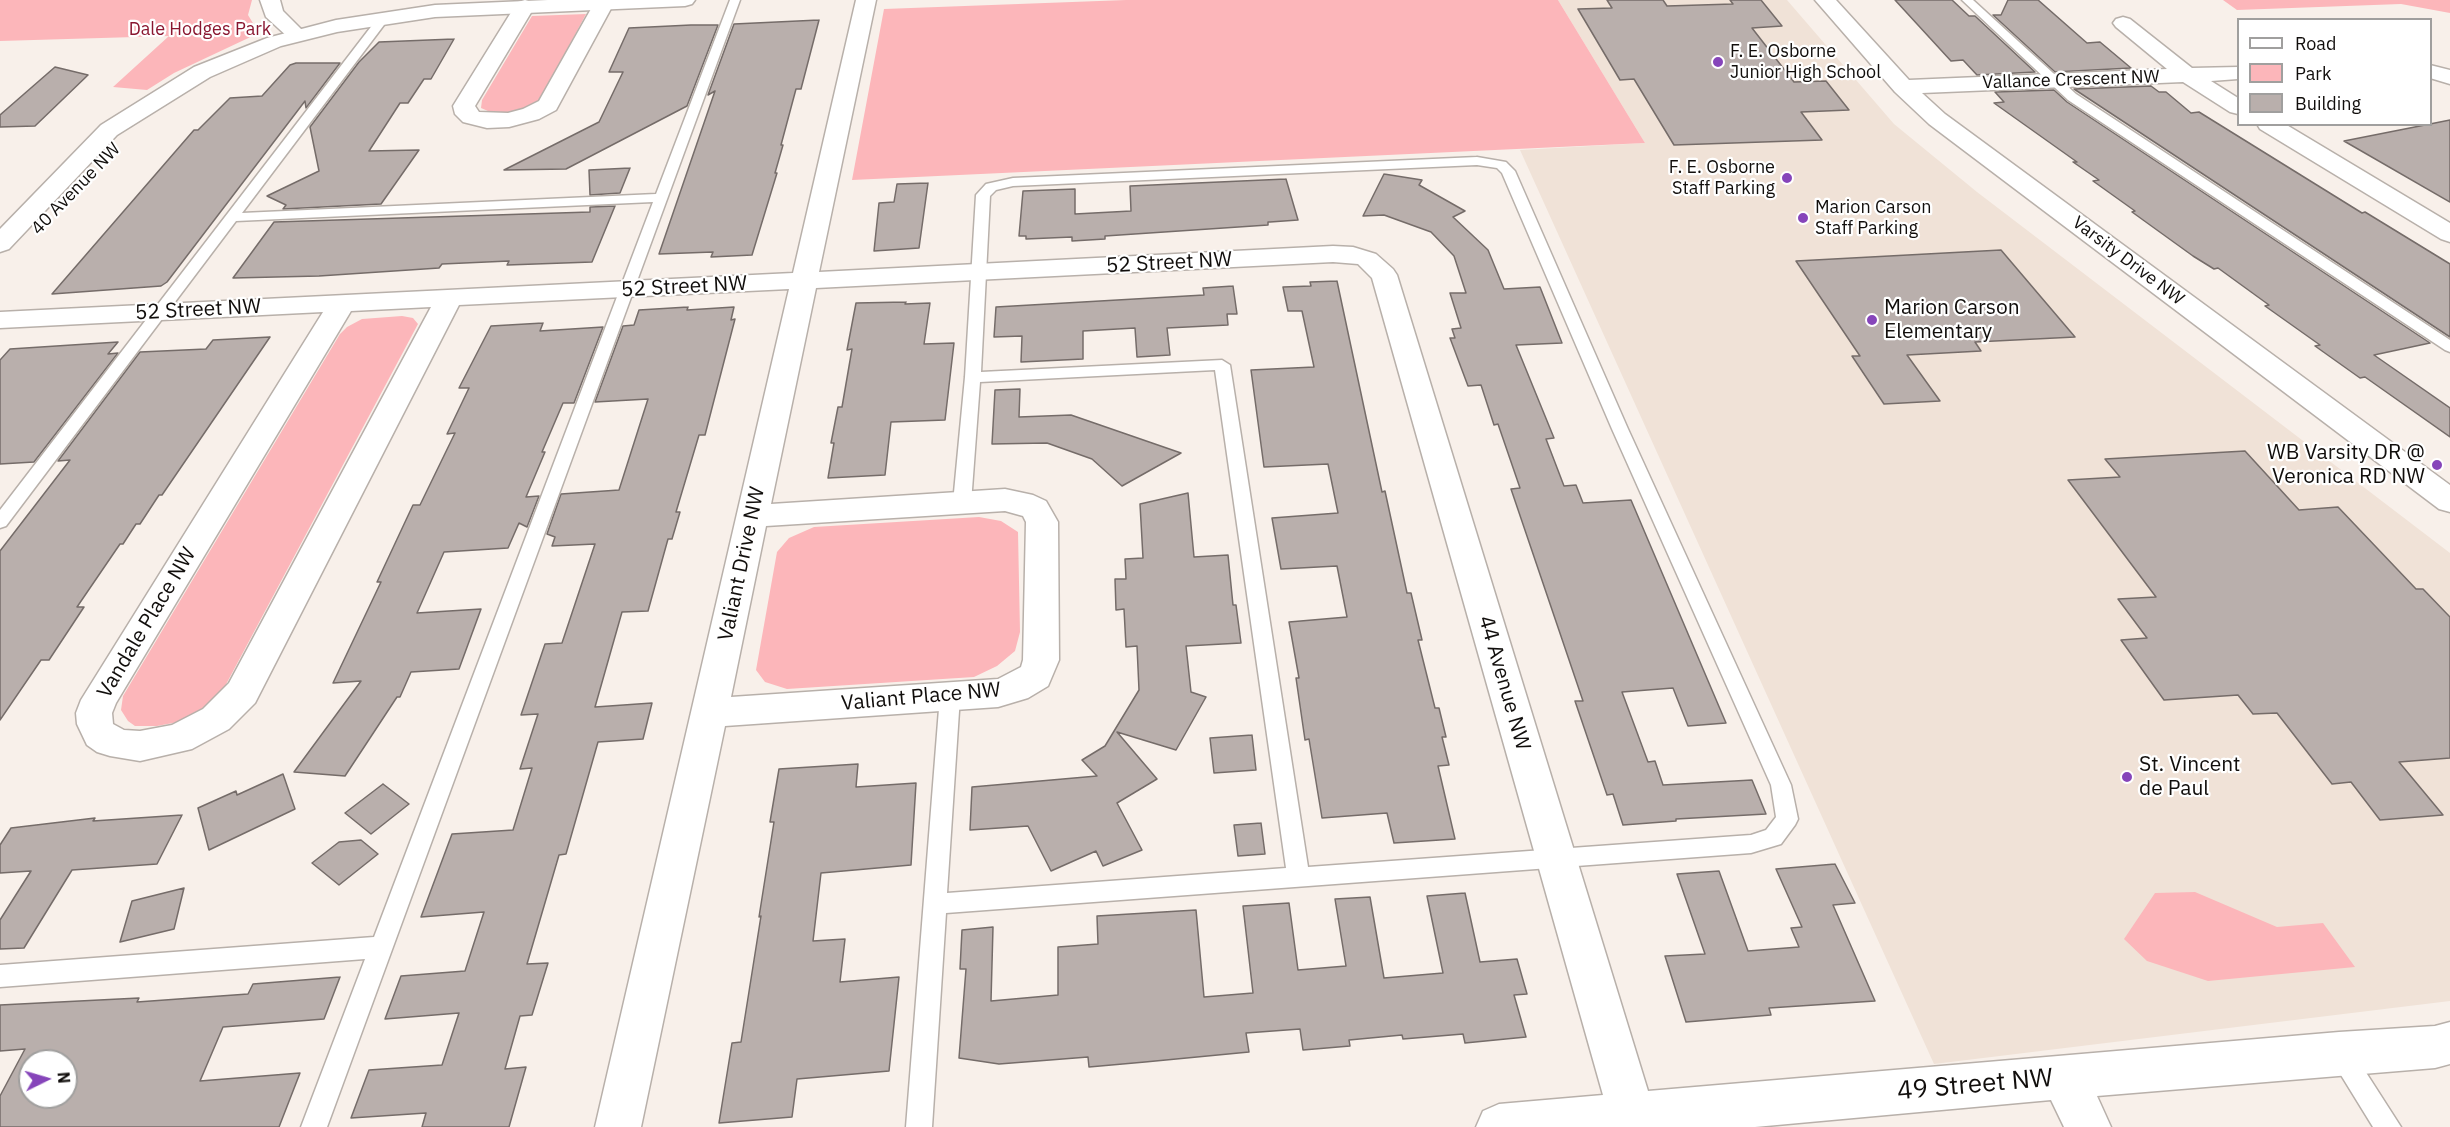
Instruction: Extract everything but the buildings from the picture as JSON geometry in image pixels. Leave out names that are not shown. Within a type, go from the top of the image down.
[{"type":"street","points":[[270,0],[273,13],[297,35]]},
{"type":"street","name":"40 Avenue NW","points":[[0,244],[109,130],[218,64],[297,35],[384,17],[435,11],[685,0]]},
{"type":"street","name":"Valiant Drive NW","points":[[618,1127],[866,0]]},
{"type":"street","name":"Varsity Drive NW","points":[[1825,0],[1903,87],[1937,118],[2450,501]]},
{"type":"street","points":[[525,6],[464,106],[464,110],[471,117],[487,121],[509,120],[531,114],[548,105],[604,3]]},
{"type":"street","points":[[2123,23],[2187,75],[2237,106]]},
{"type":"street","points":[[2432,72],[2450,77]]},
{"type":"street","name":"Vallance Crescent NW","points":[[1903,87],[2237,73]]},
{"type":"street","name":"40 Avenue NW","points":[[0,270],[132,130],[147,106]]},
{"type":"street","points":[[2271,126],[2450,234]]},
{"type":"street","name":"52 Street NW","points":[[0,320],[1333,254],[1353,255],[1367,259]]},
{"type":"street","name":"44 Avenue NW","points":[[1367,259],[1384,275],[1632,1115]]},
{"type":"street","name":"Vandale Place NW","points":[[342,303],[99,700],[94,713],[95,724],[100,734],[110,741],[141,746],[179,738],[216,719],[242,693],[449,298]]},
{"type":"street","name":"Valiant Place NW","points":[[710,713],[998,693],[1015,688],[1035,675],[1041,660],[1042,522],[1035,509],[1022,502],[1005,500],[753,516]]},
{"type":"street","name":"49 Street NW","points":[[1499,1127],[2339,1053],[2435,1047],[2450,1043]]},
{"type":"street","points":[[2063,1077],[2088,1127]]},
{"type":"lane","points":[[314,1127],[735,0]]},
{"type":"lane","points":[[1967,0],[2072,97],[2450,346]]},
{"type":"lane","points":[[0,522],[384,17]]},
{"type":"lane","points":[[934,904],[1751,844],[1773,837],[1787,819],[1781,785],[1625,439],[1508,171],[1491,162],[998,184],[991,187],[983,195],[973,376],[962,503]]},
{"type":"lane","points":[[234,217],[660,198]]},
{"type":"lane","points":[[973,376],[1222,365],[1298,876]]},
{"type":"lane","points":[[920,1127],[950,696]]},
{"type":"lane","points":[[0,976],[381,947]]},
{"type":"lane","points":[[2339,1053],[2388,1127]]},
{"type":"shaded area","name":"St. Vincent de Paul","points":[[1558,0],[1787,0],[1894,124],[1977,192],[2450,553],[2450,1001],[1934,1064],[1520,150],[1645,143]]},
{"type":"green space","name":"Dale Hodges Park","points":[[0,0],[252,0],[248,15],[259,33],[174,73],[147,90],[113,87],[169,36],[0,41]]},
{"type":"green space","points":[[1126,0],[1558,0],[1645,143],[852,180],[884,9]]},
{"type":"green space","points":[[2223,0],[2450,0],[2450,13],[2401,4],[2237,10]]},
{"type":"green space","points":[[586,14],[536,105],[515,113],[495,114],[481,108],[482,100],[532,16]]},
{"type":"green space","points":[[402,316],[413,318],[418,324],[223,690],[198,712],[178,722],[157,726],[135,726],[128,721],[121,710],[123,696],[340,334],[347,327],[362,319]]},
{"type":"green space","points":[[979,517],[1001,521],[1018,532],[1020,632],[1015,651],[997,666],[974,677],[787,689],[765,682],[756,670],[777,552],[789,538],[814,527]]},
{"type":"green space","points":[[2195,892],[2277,927],[2323,923],[2355,967],[2208,981],[2147,961],[2124,939],[2155,893]]},
{"type":"place","name":"F. E. Osborne Junior High School","points":[[1718,62]]},
{"type":"place","name":"F. E. Osborne Staff Parking","points":[[1787,178]]},
{"type":"place","name":"Marion Carson Staff Parking","points":[[1803,218]]},
{"type":"place","name":"Marion Carson Elementary","points":[[1872,320]]},
{"type":"place","name":"WB Varsity DR @ Veronica RD NW","points":[[2437,465]]},
{"type":"place","name":"St. Vincent de Paul","points":[[2127,777]]}]
